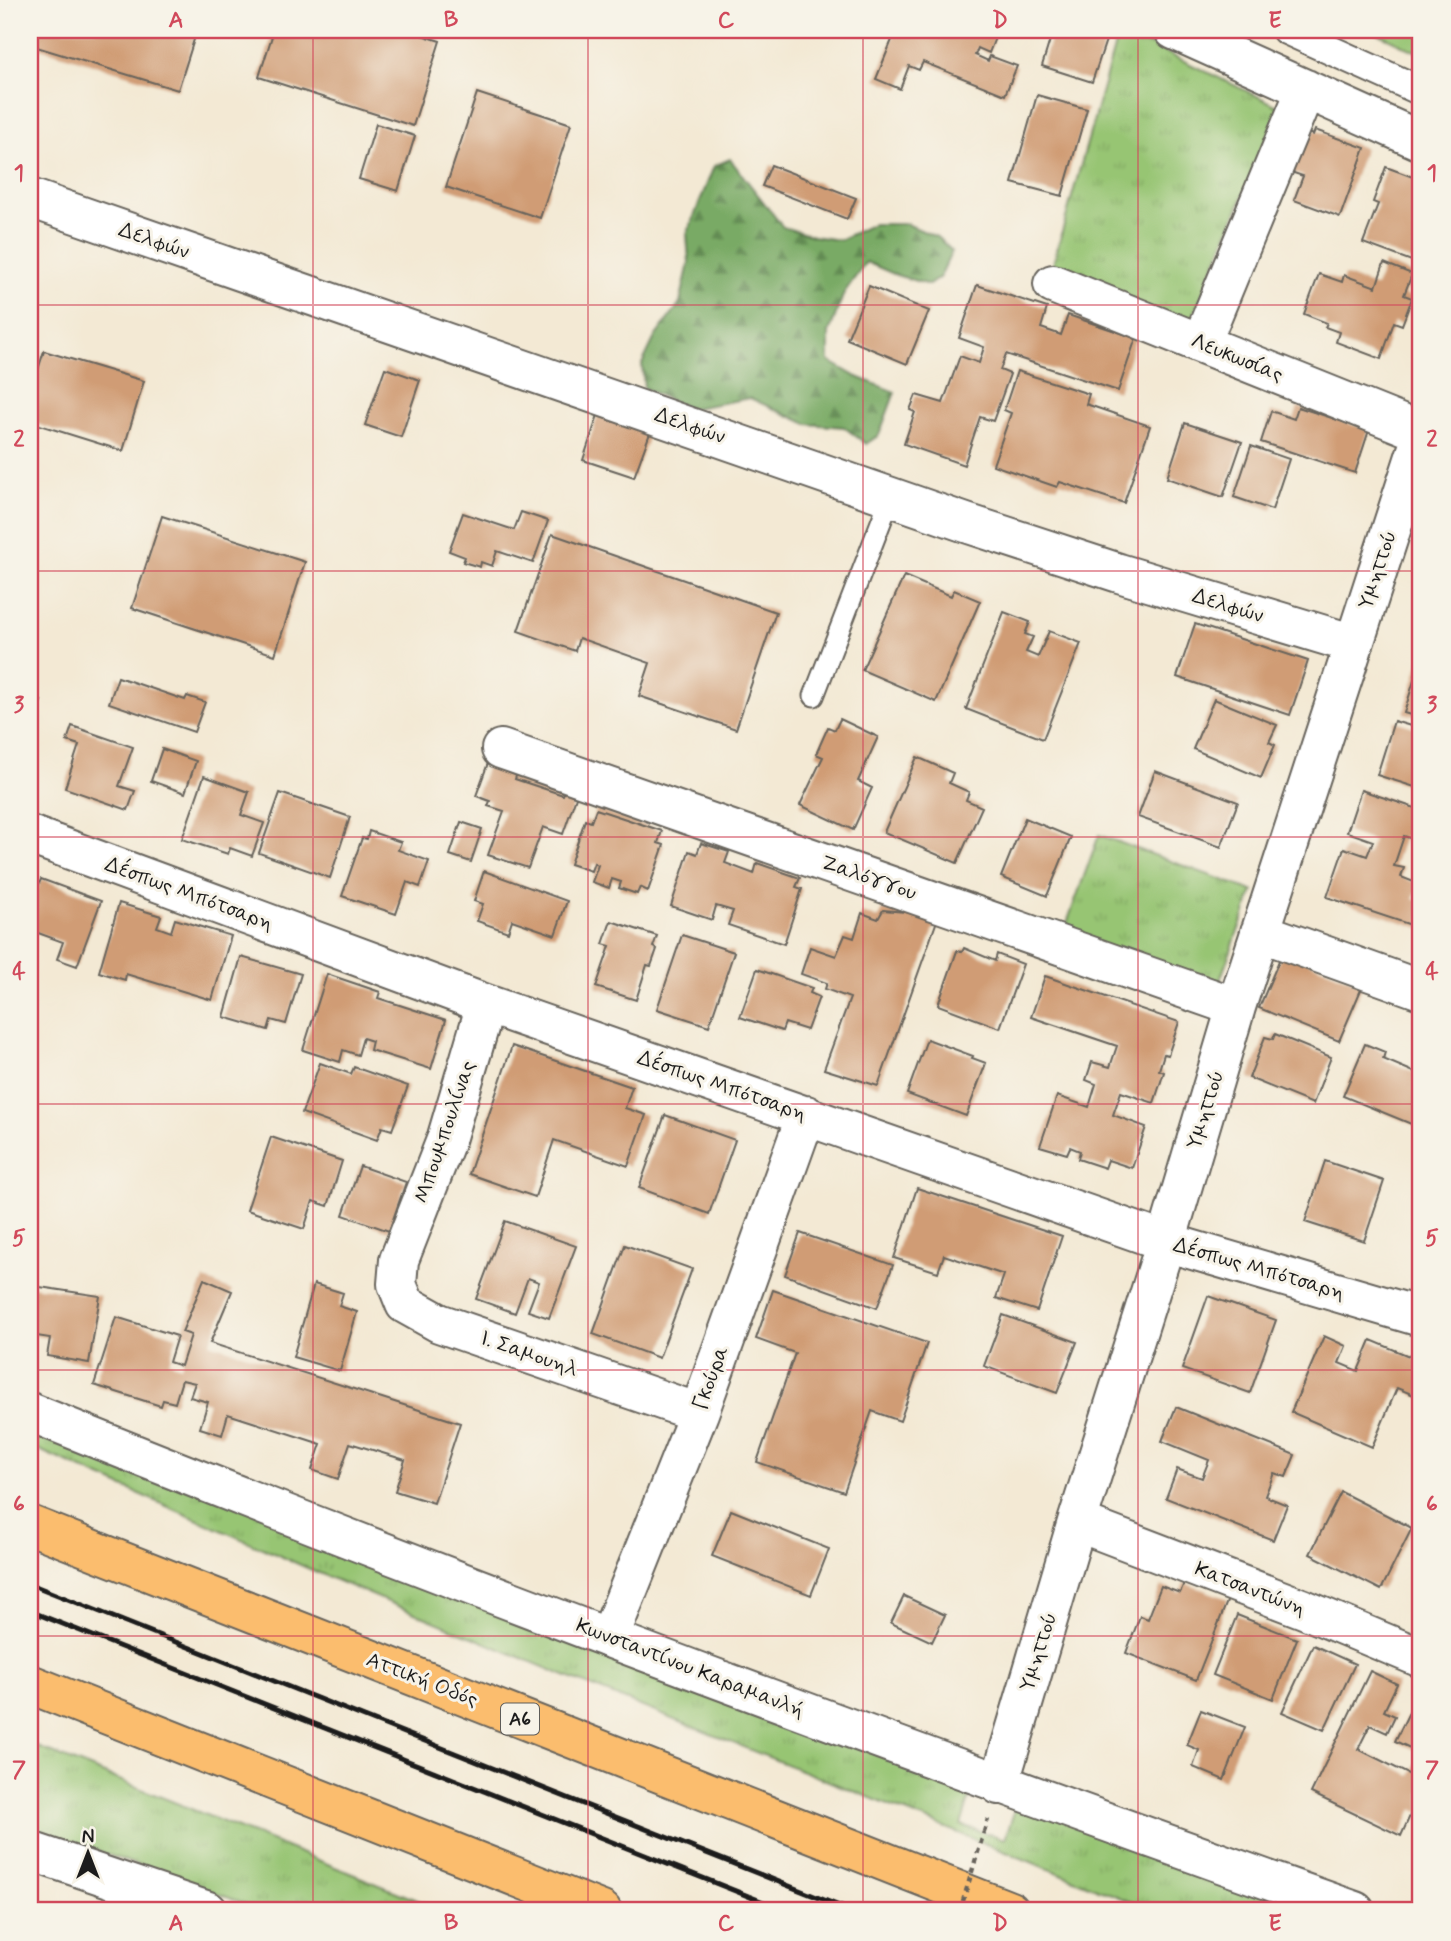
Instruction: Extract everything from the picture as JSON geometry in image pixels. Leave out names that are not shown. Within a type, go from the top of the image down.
[{"type":"highway","name":"Αττική Οδός","points":[[30,1525],[1010,1911]]},
{"type":"highway","points":[[30,1684],[603,1911]]},
{"type":"street","points":[[1174,30],[1421,141]]},
{"type":"street","points":[[1286,30],[1421,91]]},
{"type":"street","points":[[1201,344],[1306,89]]},
{"type":"street","name":"Δελφών","points":[[30,198],[1118,573],[1354,644]]},
{"type":"street","name":"Λευκωσίας","points":[[1053,284],[1421,432]]},
{"type":"street","name":"Υμηττού","points":[[999,1785],[1236,1007],[1421,438]]},
{"type":"street","name":"Ζαλόγγου","points":[[501,749],[1236,1007]]},
{"type":"street","name":"Δέσπως Μπότσαρη","points":[[30,835],[486,1003],[1166,1242],[1421,1317]]},
{"type":"street","points":[[1260,932],[1421,990]]},
{"type":"street","name":"Μπουμπουλίνας","points":[[399,1260],[446,1140],[486,1003]]},
{"type":"street","name":"Γκούρα","points":[[609,1638],[699,1413],[806,1115]]},
{"type":"street","name":"Ι. Σαμουηλ","points":[[399,1260],[397,1284],[405,1304],[439,1323],[699,1413]]},
{"type":"street","name":"Κωνσταντίνου Καραμανλή","points":[[30,1412],[609,1638],[999,1785],[1354,1911]]},
{"type":"street","name":"Κατσαντώνη","points":[[1077,1522],[1304,1609],[1421,1658]]},
{"type":"street","points":[[30,1851],[208,1911]]},
{"type":"lane","points":[[814,696],[891,496]]},
{"type":"path","points":[[960,1911],[984,1832]]},
{"type":"green space","points":[[1119,30],[1280,107],[1189,326],[1051,271]]},
{"type":"green space","points":[[1371,30],[1421,30],[1421,54]]},
{"type":"green space","points":[[730,159],[783,227],[839,240],[873,224],[907,224],[937,237],[952,251],[940,277],[929,285],[866,262],[844,293],[829,333],[829,361],[855,376],[895,392],[879,435],[866,444],[844,427],[807,424],[750,398],[689,409],[644,388],[642,364],[655,337],[680,303],[689,263],[687,234],[714,166]]},
{"type":"green space","points":[[1099,835],[1253,891],[1213,999],[1059,945]]},
{"type":"green space","points":[[30,1422],[975,1780],[961,1825],[1005,1839],[1019,1797],[1331,1911],[1154,1911],[560,1674],[312,1570],[30,1446]]},
{"type":"green space","points":[[30,1744],[444,1911],[266,1911],[30,1827]]},
{"type":"building","points":[[30,30],[197,30],[178,90],[30,45]]},
{"type":"building","points":[[274,30],[406,30],[440,41],[413,126],[259,77]]},
{"type":"building","points":[[896,30],[998,30],[989,53],[978,48],[975,55],[988,61],[990,56],[1017,66],[1005,95],[923,62],[919,70],[909,66],[900,89],[876,79]]},
{"type":"building","points":[[1053,30],[1093,30],[1108,34],[1092,82],[1042,66]]},
{"type":"building","points":[[477,93],[571,124],[540,218],[446,187]]},
{"type":"building","points":[[1037,95],[1087,109],[1062,196],[1012,183]]},
{"type":"building","points":[[376,124],[415,136],[398,191],[359,179]]},
{"type":"building","points":[[1315,130],[1365,148],[1340,217],[1294,200],[1303,176],[1288,171],[1302,131],[1313,135]]},
{"type":"building","points":[[771,165],[856,198],[847,219],[762,186]]},
{"type":"building","points":[[1386,167],[1421,180],[1421,251],[1417,263],[1363,243],[1378,204],[1373,202]]},
{"type":"building","points":[[1384,263],[1412,274],[1404,295],[1412,298],[1402,325],[1394,322],[1381,359],[1336,342],[1339,332],[1325,327],[1327,323],[1304,314],[1319,274],[1342,282],[1344,275],[1376,287]]},
{"type":"building","points":[[977,285],[1047,308],[1041,328],[1061,335],[1068,315],[1136,338],[1118,391],[1006,354],[1000,370],[1010,374],[993,421],[980,417],[964,465],[904,444],[915,412],[910,410],[916,395],[943,403],[960,356],[979,363],[984,347],[959,338]]},
{"type":"building","points":[[869,286],[929,311],[907,364],[847,339]]},
{"type":"building","points":[[44,351],[144,381],[123,451],[30,422],[30,395]]},
{"type":"building","points":[[385,368],[420,380],[401,437],[365,425]]},
{"type":"building","points":[[1017,371],[1089,394],[1086,404],[1150,426],[1124,503],[1060,482],[1057,487],[993,465],[1011,413],[1004,410]]},
{"type":"building","points":[[1298,407],[1369,430],[1355,473],[1261,442],[1271,411],[1294,419]]},
{"type":"building","points":[[598,415],[650,433],[634,477],[583,460]]},
{"type":"building","points":[[1185,423],[1242,442],[1223,497],[1167,478]]},
{"type":"building","points":[[1251,446],[1289,459],[1272,510],[1234,497]]},
{"type":"building","points":[[521,512],[548,521],[533,563],[497,551],[492,566],[481,562],[480,567],[463,562],[465,557],[449,551],[463,513],[514,530]]},
{"type":"building","points":[[162,516],[305,562],[275,655],[132,608]]},
{"type":"building","points":[[552,534],[776,612],[736,729],[639,696],[650,663],[579,638],[575,651],[518,631]]},
{"type":"building","points":[[904,576],[951,596],[954,590],[980,601],[936,702],[862,670]]},
{"type":"building","points":[[1004,612],[1030,622],[1025,634],[1033,637],[1026,652],[1038,657],[1049,631],[1081,643],[1043,739],[966,709]]},
{"type":"building","points":[[1195,624],[1308,661],[1290,715],[1177,677]]},
{"type":"building","points":[[1421,658],[1421,718],[1404,713]]},
{"type":"building","points":[[118,677],[185,700],[187,696],[205,702],[194,732],[109,703]]},
{"type":"building","points":[[30,698],[41,701],[30,731]]},
{"type":"building","points":[[1214,699],[1277,725],[1269,742],[1275,745],[1261,778],[1193,749]]},
{"type":"building","points":[[840,719],[878,737],[858,781],[872,788],[853,830],[800,805],[823,757],[816,754],[828,727],[835,730]]},
{"type":"building","points":[[1394,721],[1421,729],[1421,789],[1377,775]]},
{"type":"building","points":[[72,726],[133,747],[119,786],[135,791],[128,810],[65,788],[79,745],[67,741]]},
{"type":"building","points":[[162,749],[196,761],[185,793],[151,781]]},
{"type":"building","points":[[917,757],[953,773],[949,783],[969,792],[966,800],[982,807],[957,863],[884,832]]},
{"type":"building","points":[[488,763],[517,773],[515,779],[563,795],[565,790],[577,794],[563,834],[543,827],[528,868],[488,855],[504,811],[488,806],[490,801],[476,796]]},
{"type":"building","points":[[1155,771],[1238,802],[1221,847],[1138,817]]},
{"type":"building","points":[[204,776],[249,792],[241,815],[264,823],[252,856],[230,848],[228,854],[182,839]]},
{"type":"building","points":[[1361,790],[1421,810],[1421,842],[1404,836],[1394,866],[1404,868],[1401,877],[1419,884],[1413,899],[1421,902],[1420,928],[1327,897],[1344,848],[1367,856],[1373,841],[1347,832]]},
{"type":"building","points":[[280,793],[350,817],[330,878],[259,853]]},
{"type":"building","points":[[596,809],[662,831],[658,843],[664,845],[648,891],[640,887],[637,894],[619,888],[621,882],[612,879],[609,888],[592,882],[598,865],[594,863],[591,871],[570,864],[585,820],[591,822]]},
{"type":"building","points":[[1025,818],[1071,837],[1047,896],[1001,877]]},
{"type":"building","points":[[461,822],[482,829],[471,862],[450,855]]},
{"type":"building","points":[[369,831],[401,842],[398,850],[429,861],[420,887],[407,882],[396,914],[342,896],[362,838],[367,839]]},
{"type":"building","points":[[701,843],[729,852],[725,863],[754,874],[757,863],[800,878],[796,887],[802,889],[784,944],[728,925],[733,911],[716,906],[712,920],[671,906],[689,851],[697,854]]},
{"type":"building","points":[[484,871],[567,901],[555,935],[512,920],[508,932],[477,921],[483,904],[474,901]]},
{"type":"building","points":[[41,879],[101,901],[77,966],[57,959],[63,942],[30,930],[30,908]]},
{"type":"building","points":[[119,903],[161,916],[157,927],[171,932],[175,919],[231,936],[212,1000],[126,974],[125,980],[99,972]]},
{"type":"building","points":[[883,910],[939,915],[878,1086],[824,1069],[850,998],[825,989],[827,983],[801,974],[810,947],[836,956],[845,935],[854,938],[862,913],[878,919]]},
{"type":"building","points":[[611,921],[657,936],[653,947],[657,949],[651,966],[647,965],[636,1000],[596,987],[610,946],[603,944]]},
{"type":"building","points":[[682,935],[734,952],[709,1026],[657,1009]]},
{"type":"building","points":[[964,948],[995,961],[997,954],[1023,964],[1000,1028],[938,1005],[957,951],[962,952]]},
{"type":"building","points":[[1283,951],[1363,985],[1339,1041],[1259,1008]]},
{"type":"building","points":[[241,957],[301,974],[286,1024],[271,1020],[268,1030],[224,1017]]},
{"type":"building","points":[[757,969],[812,988],[810,993],[819,997],[807,1030],[785,1023],[782,1031],[740,1017]]},
{"type":"building","points":[[327,974],[380,992],[378,998],[446,1020],[431,1069],[370,1050],[372,1041],[363,1038],[358,1055],[343,1050],[340,1062],[303,1050]]},
{"type":"building","points":[[1045,976],[1179,1022],[1168,1055],[1164,1054],[1159,1070],[1164,1072],[1154,1103],[1121,1092],[1113,1115],[1146,1127],[1132,1168],[1108,1160],[1105,1168],[1078,1159],[1080,1151],[1070,1147],[1067,1154],[1040,1146],[1057,1096],[1089,1107],[1096,1084],[1086,1080],[1092,1062],[1110,1067],[1117,1046],[1031,1017]]},
{"type":"building","points":[[1275,1034],[1331,1057],[1313,1104],[1249,1078],[1265,1037],[1273,1039]]},
{"type":"building","points":[[927,1039],[986,1063],[966,1116],[907,1094]]},
{"type":"building","points":[[1365,1044],[1385,1052],[1383,1059],[1421,1075],[1421,1128],[1343,1096]]},
{"type":"building","points":[[512,1046],[632,1087],[625,1108],[646,1115],[628,1166],[554,1140],[535,1197],[469,1174]]},
{"type":"building","points":[[320,1063],[351,1074],[354,1067],[408,1086],[392,1130],[382,1127],[377,1140],[302,1113]]},
{"type":"building","points":[[665,1115],[735,1140],[709,1214],[639,1188]]},
{"type":"building","points":[[271,1137],[342,1161],[328,1206],[313,1201],[304,1229],[247,1210]]},
{"type":"building","points":[[1325,1161],[1384,1181],[1364,1241],[1305,1222]]},
{"type":"building","points":[[360,1166],[406,1182],[389,1231],[343,1215]]},
{"type":"building","points":[[917,1188],[1062,1236],[1037,1311],[996,1298],[1004,1275],[944,1255],[938,1272],[894,1258]]},
{"type":"building","points":[[505,1221],[576,1246],[549,1318],[528,1311],[539,1282],[528,1278],[515,1313],[476,1299]]},
{"type":"building","points":[[800,1233],[893,1265],[877,1308],[785,1275]]},
{"type":"building","points":[[625,1245],[692,1269],[659,1358],[593,1334]]},
{"type":"building","points":[[204,1279],[232,1291],[210,1343],[460,1423],[434,1503],[395,1491],[405,1460],[350,1443],[338,1479],[312,1470],[321,1444],[228,1414],[222,1435],[200,1428],[208,1402],[190,1397],[195,1383],[182,1380],[175,1403],[163,1400],[161,1406],[94,1385],[116,1317],[177,1336],[169,1362],[181,1366],[191,1335],[182,1332]]},
{"type":"building","points":[[314,1284],[343,1293],[339,1306],[357,1312],[340,1371],[293,1357]]},
{"type":"building","points":[[33,1286],[100,1296],[89,1363],[47,1356],[50,1338],[30,1335]]},
{"type":"building","points":[[773,1290],[927,1343],[900,1421],[872,1411],[844,1492],[757,1462],[795,1353],[756,1339]]},
{"type":"building","points":[[1208,1296],[1276,1320],[1250,1393],[1182,1369]]},
{"type":"building","points":[[1003,1315],[1077,1342],[1057,1393],[984,1366]]},
{"type":"building","points":[[1324,1336],[1346,1346],[1339,1363],[1358,1371],[1371,1340],[1421,1361],[1421,1398],[1397,1388],[1372,1447],[1291,1412]]},
{"type":"building","points":[[1176,1407],[1295,1455],[1286,1477],[1274,1473],[1265,1496],[1287,1505],[1273,1540],[1166,1498],[1177,1469],[1202,1478],[1209,1460],[1162,1441]]},
{"type":"building","points":[[1341,1492],[1412,1528],[1381,1590],[1310,1554]]},
{"type":"building","points":[[731,1510],[829,1549],[811,1595],[712,1556]]},
{"type":"building","points":[[1184,1583],[1228,1599],[1196,1680],[1126,1653],[1140,1616],[1148,1619],[1161,1586],[1180,1593]]},
{"type":"building","points":[[904,1596],[945,1615],[932,1642],[891,1623]]},
{"type":"building","points":[[1237,1615],[1297,1639],[1273,1699],[1213,1675]]},
{"type":"building","points":[[1313,1645],[1355,1664],[1324,1730],[1282,1712]]},
{"type":"building","points":[[1370,1671],[1397,1684],[1384,1711],[1395,1716],[1387,1733],[1370,1725],[1358,1749],[1410,1775],[1421,1753],[1421,1813],[1413,1809],[1401,1836],[1311,1793]]},
{"type":"building","points":[[1418,1694],[1421,1696],[1421,1753],[1395,1741]]},
{"type":"building","points":[[1201,1710],[1245,1727],[1224,1780],[1193,1767],[1199,1750],[1187,1745]]},
{"type":"railway","points":[[30,1584],[852,1911]]},
{"type":"railway","points":[[30,1611],[786,1911]]}]
